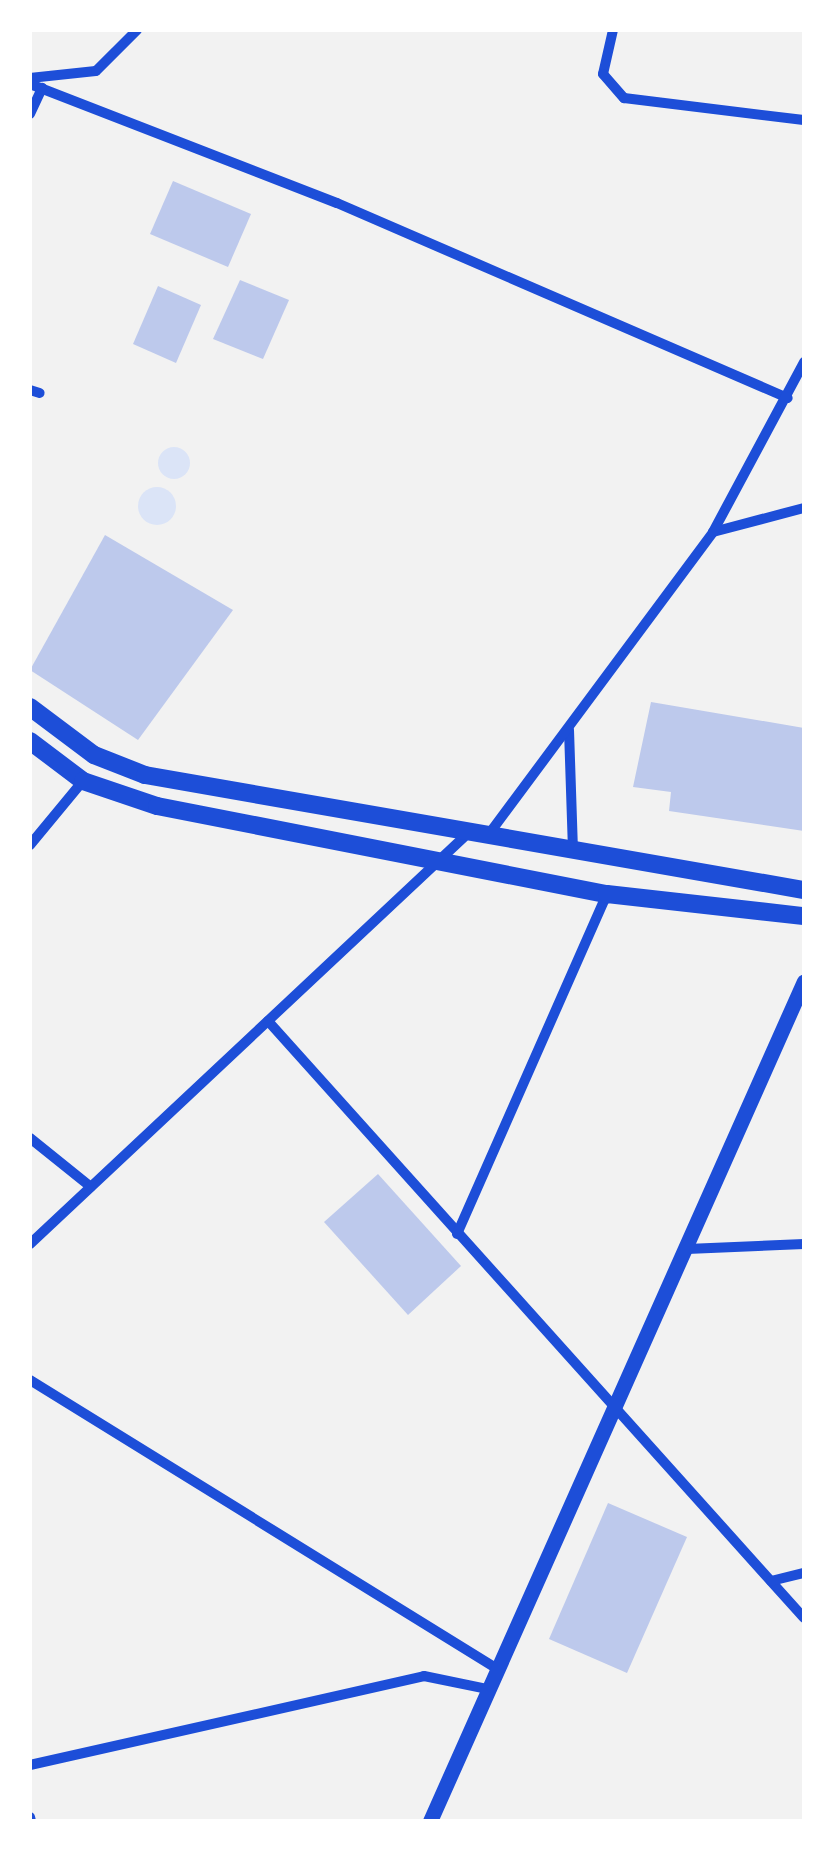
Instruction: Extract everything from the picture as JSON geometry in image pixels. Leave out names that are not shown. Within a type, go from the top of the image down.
[{"type":"main road","points":[[30,707],[127,770],[464,837],[804,890]]},
{"type":"main road","points":[[30,741],[84,781],[157,806],[443,858],[607,894],[804,916]]},
{"type":"street","points":[[34,83],[96,71],[137,30]]},
{"type":"street","points":[[613,30],[603,74],[624,98],[804,120]]},
{"type":"street","points":[[30,114],[34,83]]},
{"type":"street","points":[[34,83],[788,398]]},
{"type":"street","points":[[486,839],[713,532],[804,362]]},
{"type":"street","points":[[713,532],[804,508]]},
{"type":"street","points":[[569,729],[573,851]]},
{"type":"street","points":[[30,845],[84,781]]},
{"type":"street","points":[[30,1244],[464,837]]},
{"type":"street","points":[[458,1234],[607,894]]},
{"type":"street","points":[[430,1821],[804,981]]},
{"type":"street","points":[[268,1021],[804,1618]]},
{"type":"street","points":[[30,1138],[91,1188]]},
{"type":"street","points":[[687,1249],[804,1244]]},
{"type":"street","points":[[30,1380],[499,1670]]},
{"type":"street","points":[[771,1581],[804,1573]]},
{"type":"street","points":[[30,1764],[424,1676],[487,1689]]},
{"type":"shaded area","points":[[174,447],[185,452],[190,463],[185,474],[174,479],[163,474],[158,463],[163,452]]},
{"type":"shaded area","points":[[157,487],[171,492],[176,506],[171,520],[157,525],[143,520],[138,506],[143,492]]},
{"type":"building","points":[[173,181],[251,214],[228,267],[150,234]]},
{"type":"building","points":[[240,280],[289,300],[263,359],[213,339]]},
{"type":"building","points":[[158,286],[201,305],[176,363],[133,344]]},
{"type":"building","points":[[105,535],[233,610],[138,740],[30,670]]},
{"type":"building","points":[[651,702],[804,728],[804,831],[669,811],[671,792],[633,787]]},
{"type":"building","points":[[378,1174],[461,1266],[408,1315],[324,1222]]},
{"type":"building","points":[[608,1503],[687,1537],[627,1673],[549,1639]]}]
